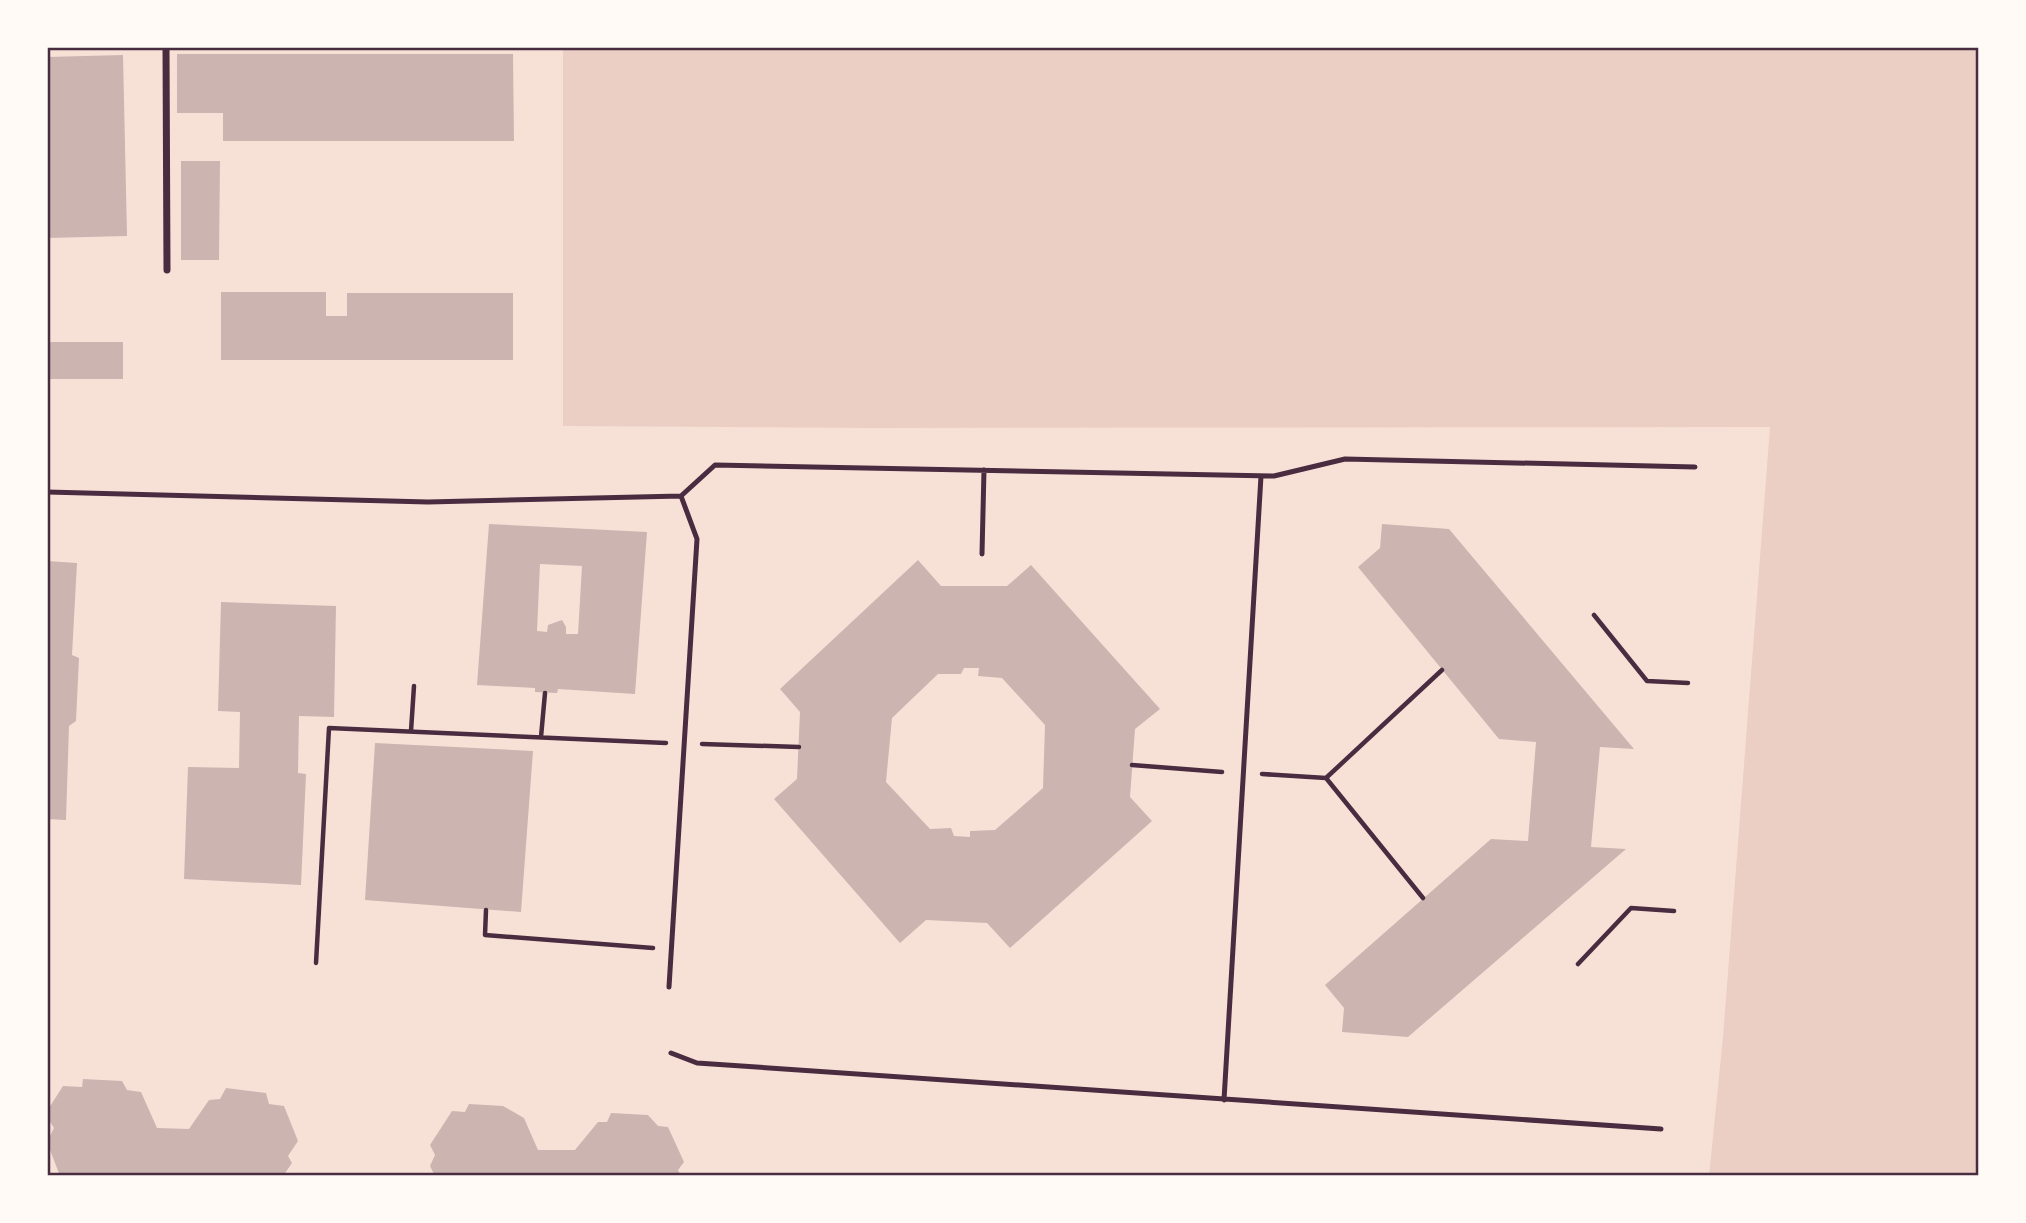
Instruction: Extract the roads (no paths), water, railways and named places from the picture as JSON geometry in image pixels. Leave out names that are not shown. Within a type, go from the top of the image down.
[{"type":"street","points":[[166,47],[167,270]]},
{"type":"lane","points":[[47,492],[428,502],[681,496],[715,465],[1261,476],[1274,476],[1345,459],[1695,467]]},
{"type":"lane","points":[[982,554],[984,470]]},
{"type":"lane","points":[[1224,1100],[1261,476]]},
{"type":"lane","points":[[669,987],[698,539],[681,496]]},
{"type":"lane","points":[[671,1053],[696,1063],[1661,1129]]}]
